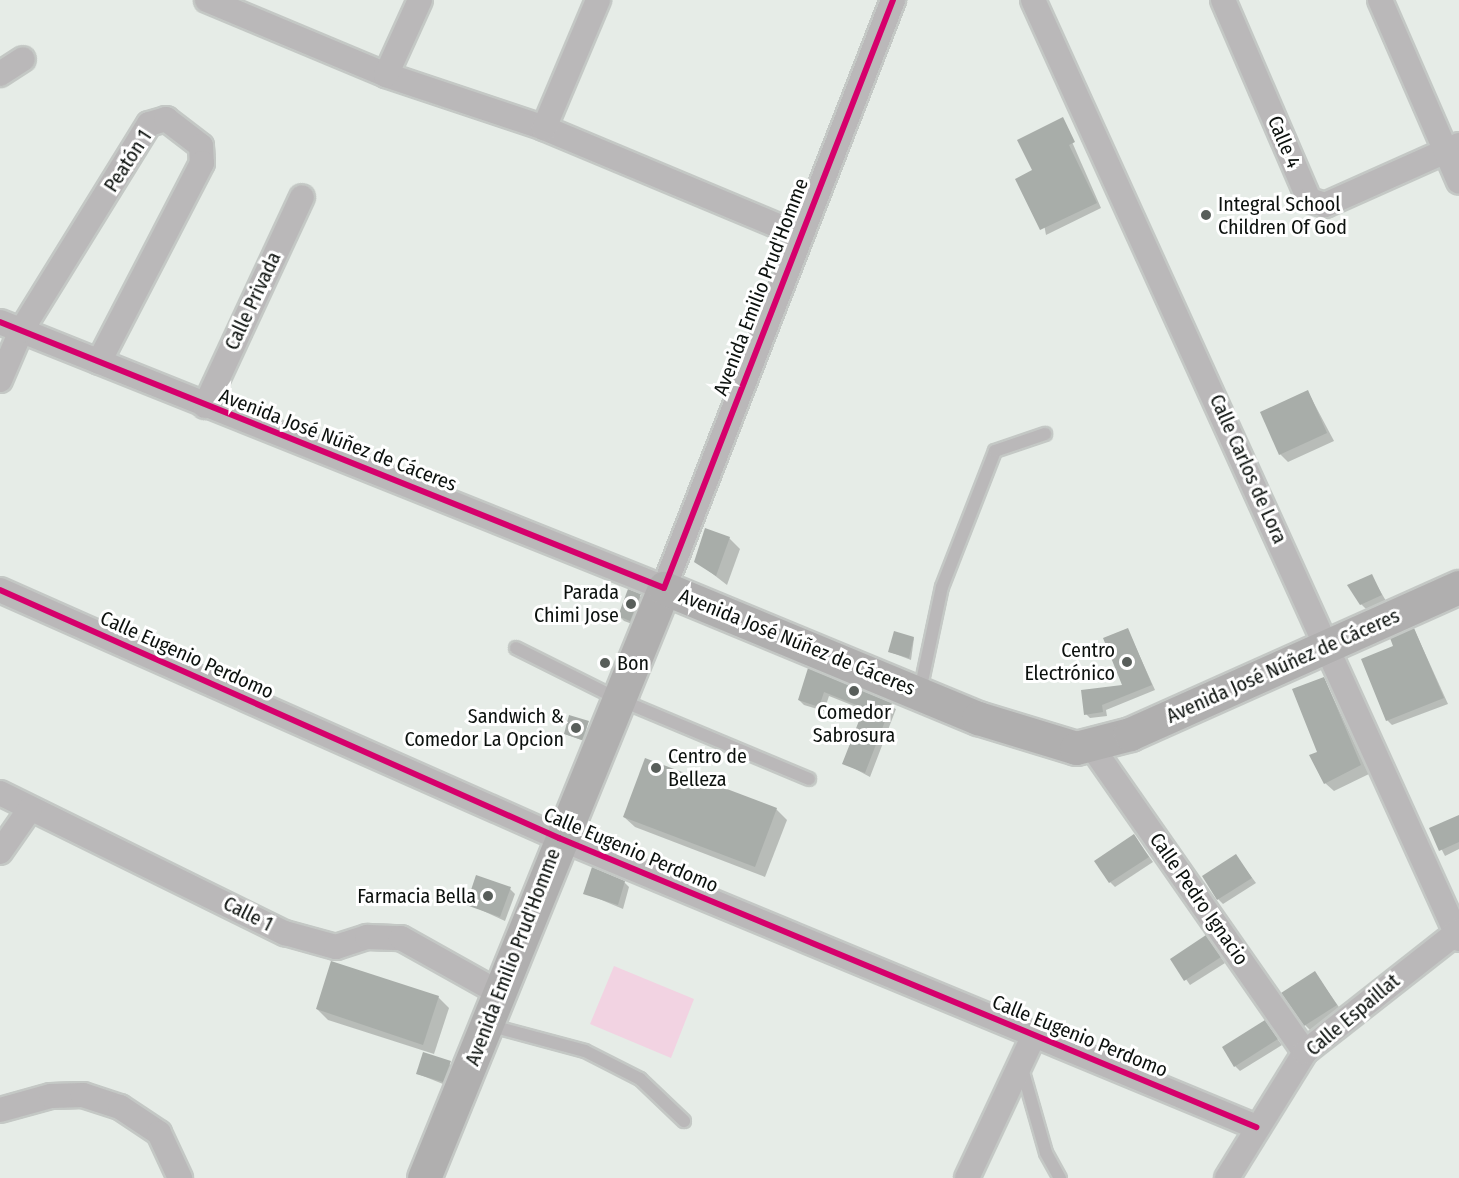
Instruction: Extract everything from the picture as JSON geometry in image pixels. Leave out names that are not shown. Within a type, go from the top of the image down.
[{"type":"main road","name":"Avenida José Núñez de Cáceres","points":[[664,588],[920,692],[978,718],[1076,748],[1092,747],[1459,587]]},
{"type":"main road","name":"Avenida Emilio Prud'Homme","points":[[424,1178],[501,994],[560,838],[664,588]]},
{"type":"street","points":[[207,0],[386,75],[544,128],[798,234]]},
{"type":"street","points":[[386,75],[420,0]]},
{"type":"street","points":[[544,128],[598,0]]},
{"type":"street","name":"Avenida Emilio Prud'Homme","points":[[664,588],[798,234],[893,0]]},
{"type":"street","name":"Calle Carlos de Lora","points":[[1033,0],[1458,934]]},
{"type":"street","name":"Calle 4","points":[[1223,0],[1309,200],[1325,205],[1452,148]]},
{"type":"street","points":[[1380,0],[1452,148],[1459,182]]},
{"type":"street","points":[[0,74],[23,59]]},
{"type":"street","name":"Peatón 1","points":[[11,326],[149,124],[166,119],[201,146],[202,164],[99,362]]},
{"type":"street","name":"Calle Privada","points":[[205,406],[302,197]]},
{"type":"street","points":[[0,380],[11,326]]},
{"type":"street","name":"Avenida José Núñez de Cáceres","points":[[11,326],[205,406],[664,588]]},
{"type":"street","name":"Calle Eugenio Perdomo","points":[[0,590],[560,838],[1256,1127]]},
{"type":"street","name":"Calle Pedro Ignacio","points":[[1092,747],[1305,1052]]},
{"type":"street","name":"Calle 1","points":[[0,793],[285,933],[336,947],[367,937],[401,938],[501,994]]},
{"type":"street","points":[[0,852],[30,808]]},
{"type":"street","name":"Calle Espaillat","points":[[1227,1178],[1256,1127],[1305,1052],[1458,934]]},
{"type":"street","points":[[967,1178],[1034,1035]]},
{"type":"street","points":[[0,1110],[51,1096],[82,1095],[120,1107],[159,1133],[180,1178]]},
{"type":"lane","points":[[920,692],[942,587],[995,451],[1045,434]]},
{"type":"lane","points":[[516,648],[618,699],[809,779]]},
{"type":"lane","points":[[488,1025],[585,1051],[640,1079],[684,1121]]},
{"type":"lane","points":[[1021,1063],[1046,1153],[1060,1178]]},
{"type":"shaded area","points":[[614,966],[694,999],[671,1058],[590,1024]]},
{"type":"building","points":[[1063,117],[1075,142],[1069,145],[1097,203],[1040,230],[1015,179],[1032,170],[1017,140]]},
{"type":"building","points":[[1308,390],[1327,433],[1279,455],[1260,412]]},
{"type":"building","points":[[705,528],[730,537],[716,576],[694,562]]},
{"type":"building","points":[[1372,574],[1382,595],[1360,605],[1347,585]]},
{"type":"building","name":"Parada Chimi Jose","points":[[628,589],[641,594],[630,621],[618,616]]},
{"type":"building","name":"Centro Electrónico","points":[[1128,628],[1152,685],[1102,705],[1103,712],[1084,715],[1081,690],[1122,685],[1103,638]]},
{"type":"building","points":[[1414,628],[1444,698],[1386,721],[1361,659],[1393,646],[1390,638]]},
{"type":"building","points":[[894,631],[914,637],[909,658],[888,652]]},
{"type":"building","points":[[808,668],[892,703],[865,773],[842,764],[864,708],[824,692],[819,707],[798,700]]},
{"type":"building","points":[[1324,677],[1361,765],[1324,784],[1309,755],[1317,752],[1292,689]]},
{"type":"building","name":"Sandwich & Comedor La Opcion","points":[[569,715],[589,721],[582,740],[564,734]]},
{"type":"building","points":[[645,758],[777,808],[755,867],[623,817]]},
{"type":"building","points":[[1459,815],[1459,842],[1439,851],[1429,828]]},
{"type":"building","points":[[1134,834],[1149,857],[1109,883],[1094,861]]},
{"type":"building","points":[[1236,854],[1252,878],[1217,900],[1202,876]]},
{"type":"building","points":[[592,867],[625,881],[618,905],[583,894]]},
{"type":"building","name":"Farmacia Bella","points":[[476,875],[511,887],[500,917],[466,905]]},
{"type":"building","points":[[1206,935],[1221,957],[1184,981],[1170,959]]},
{"type":"building","points":[[331,961],[439,996],[423,1045],[316,1009]]},
{"type":"building","points":[[1315,971],[1337,1005],[1304,1026],[1281,993]]},
{"type":"building","points":[[1265,1020],[1278,1039],[1234,1067],[1222,1047]]},
{"type":"building","points":[[423,1052],[451,1061],[443,1082],[416,1074]]},
{"type":"cycle path","points":[[0,322],[664,588],[893,0]]},
{"type":"cycle path","points":[[0,590],[559,838],[1256,1127]]},
{"type":"place","name":"Integral School Children Of God","points":[[1206,215]]},
{"type":"place","name":"Parada Chimi Jose","points":[[631,604]]},
{"type":"place","name":"Centro Electrónico","points":[[1127,662]]},
{"type":"place","name":"Bon","points":[[605,663]]},
{"type":"place","name":"Comedor Sabrosura","points":[[854,691]]},
{"type":"place","name":"Sandwich & Comedor La Opcion","points":[[576,728]]},
{"type":"place","name":"Centro de Belleza","points":[[656,768]]},
{"type":"place","name":"Farmacia Bella","points":[[488,896]]}]
